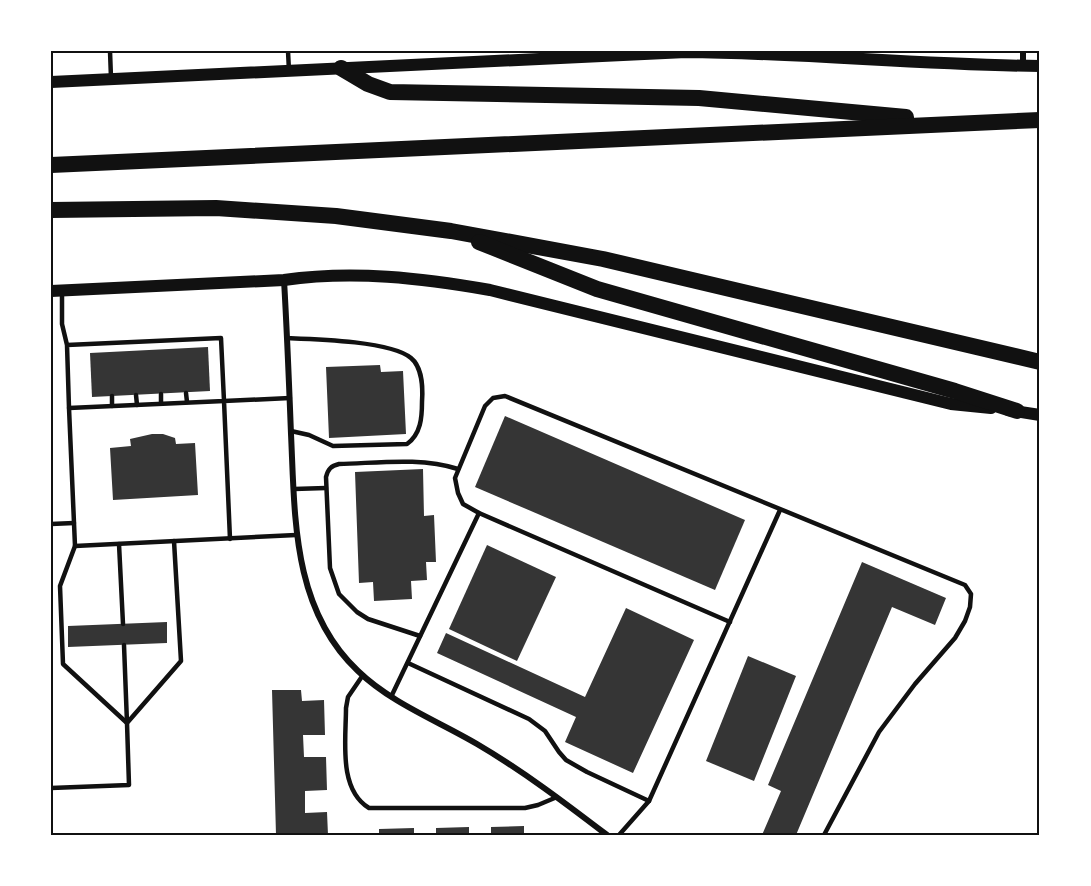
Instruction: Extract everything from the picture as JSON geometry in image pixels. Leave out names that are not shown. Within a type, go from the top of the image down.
[{"type":"highway","points":[[341,68],[368,84],[396,93],[699,98],[966,123]]},
{"type":"highway","points":[[51,165],[1040,120]]},
{"type":"highway","points":[[51,210],[216,208],[336,216],[451,231],[528,243],[603,259],[1040,362]]},
{"type":"highway","points":[[451,231],[597,289],[955,391],[1017,411]]},
{"type":"main road","points":[[51,82],[341,68],[466,57],[658,52],[807,53],[1040,66]]},
{"type":"main road","points":[[56,290],[284,280],[317,275],[357,275],[439,281],[490,290],[951,404],[1040,415]]},
{"type":"street","points":[[1023,51],[1023,66]]},
{"type":"street","points":[[284,280],[296,535],[303,573],[318,616],[328,636],[363,675],[391,697],[486,749],[557,797],[607,835]]},
{"type":"lane","points":[[110,51],[111,79]]},
{"type":"lane","points":[[288,51],[289,71]]},
{"type":"lane","points":[[56,290],[67,345],[75,546],[60,586],[63,664],[127,723]]},
{"type":"lane","points":[[67,345],[221,338],[230,539]]},
{"type":"lane","points":[[287,338],[327,339],[394,349],[411,358],[418,367],[422,394],[422,419],[414,439],[407,444],[333,446],[309,435],[291,431]]},
{"type":"lane","points":[[184,340],[184,348]]},
{"type":"lane","points":[[158,341],[158,349]]},
{"type":"lane","points":[[134,342],[134,351]]},
{"type":"lane","points":[[109,343],[110,352]]},
{"type":"lane","points":[[186,393],[187,402]]},
{"type":"lane","points":[[161,394],[161,403]]},
{"type":"lane","points":[[136,395],[137,405]]},
{"type":"lane","points":[[111,396],[112,406]]},
{"type":"lane","points":[[730,622],[463,504],[454,478],[485,406],[493,398],[505,396],[965,585],[970,594],[970,607],[965,621],[955,638],[915,684],[879,732],[824,835]]},
{"type":"lane","points":[[69,408],[290,398]]},
{"type":"lane","points":[[420,636],[368,619],[352,608],[339,594],[330,568],[327,471],[339,464],[423,461],[438,462],[458,469]]},
{"type":"lane","points":[[294,489],[326,488]]},
{"type":"lane","points":[[619,835],[649,801],[780,510]]},
{"type":"lane","points":[[391,697],[479,513]]},
{"type":"lane","points":[[51,524],[74,523]]},
{"type":"lane","points":[[75,546],[296,535]]},
{"type":"lane","points":[[127,723],[181,661],[174,541]]},
{"type":"lane","points":[[119,544],[123,624]]},
{"type":"lane","points":[[51,788],[129,785],[123,645]]},
{"type":"lane","points":[[408,663],[529,719],[545,730],[566,760],[649,801]]},
{"type":"lane","points":[[363,675],[348,698],[346,708],[347,779],[354,795],[369,808],[525,808],[557,797]]},
{"type":"building","points":[[208,347],[210,391],[92,397],[90,353]]},
{"type":"building","points":[[380,365],[381,372],[403,371],[406,434],[329,438],[326,367]]},
{"type":"building","points":[[505,416],[745,520],[715,590],[475,487]]},
{"type":"building","points":[[163,434],[175,438],[176,444],[195,443],[198,495],[113,500],[110,448],[131,446],[130,439]]},
{"type":"building","points":[[423,469],[424,516],[434,515],[436,562],[426,562],[427,580],[411,581],[412,599],[374,601],[373,582],[359,583],[355,472]]},
{"type":"building","points":[[487,545],[556,577],[517,661],[449,629]]},
{"type":"building","points":[[862,562],[946,598],[935,625],[892,607],[796,835],[762,835],[781,791],[768,785]]},
{"type":"building","points":[[626,608],[694,640],[633,773],[565,742],[576,717],[437,653],[446,633],[585,697]]},
{"type":"building","points":[[167,622],[167,643],[68,647],[68,626]]},
{"type":"building","points":[[748,656],[796,676],[754,781],[706,761]]},
{"type":"building","points":[[272,690],[301,690],[302,701],[324,700],[325,735],[303,735],[304,757],[326,757],[327,790],[305,791],[305,813],[327,812],[328,835],[276,835]]},
{"type":"building","points":[[524,826],[524,835],[491,835],[491,827]]},
{"type":"building","points":[[469,827],[469,835],[436,835],[436,828]]},
{"type":"building","points":[[414,828],[414,835],[379,835],[379,829]]}]
